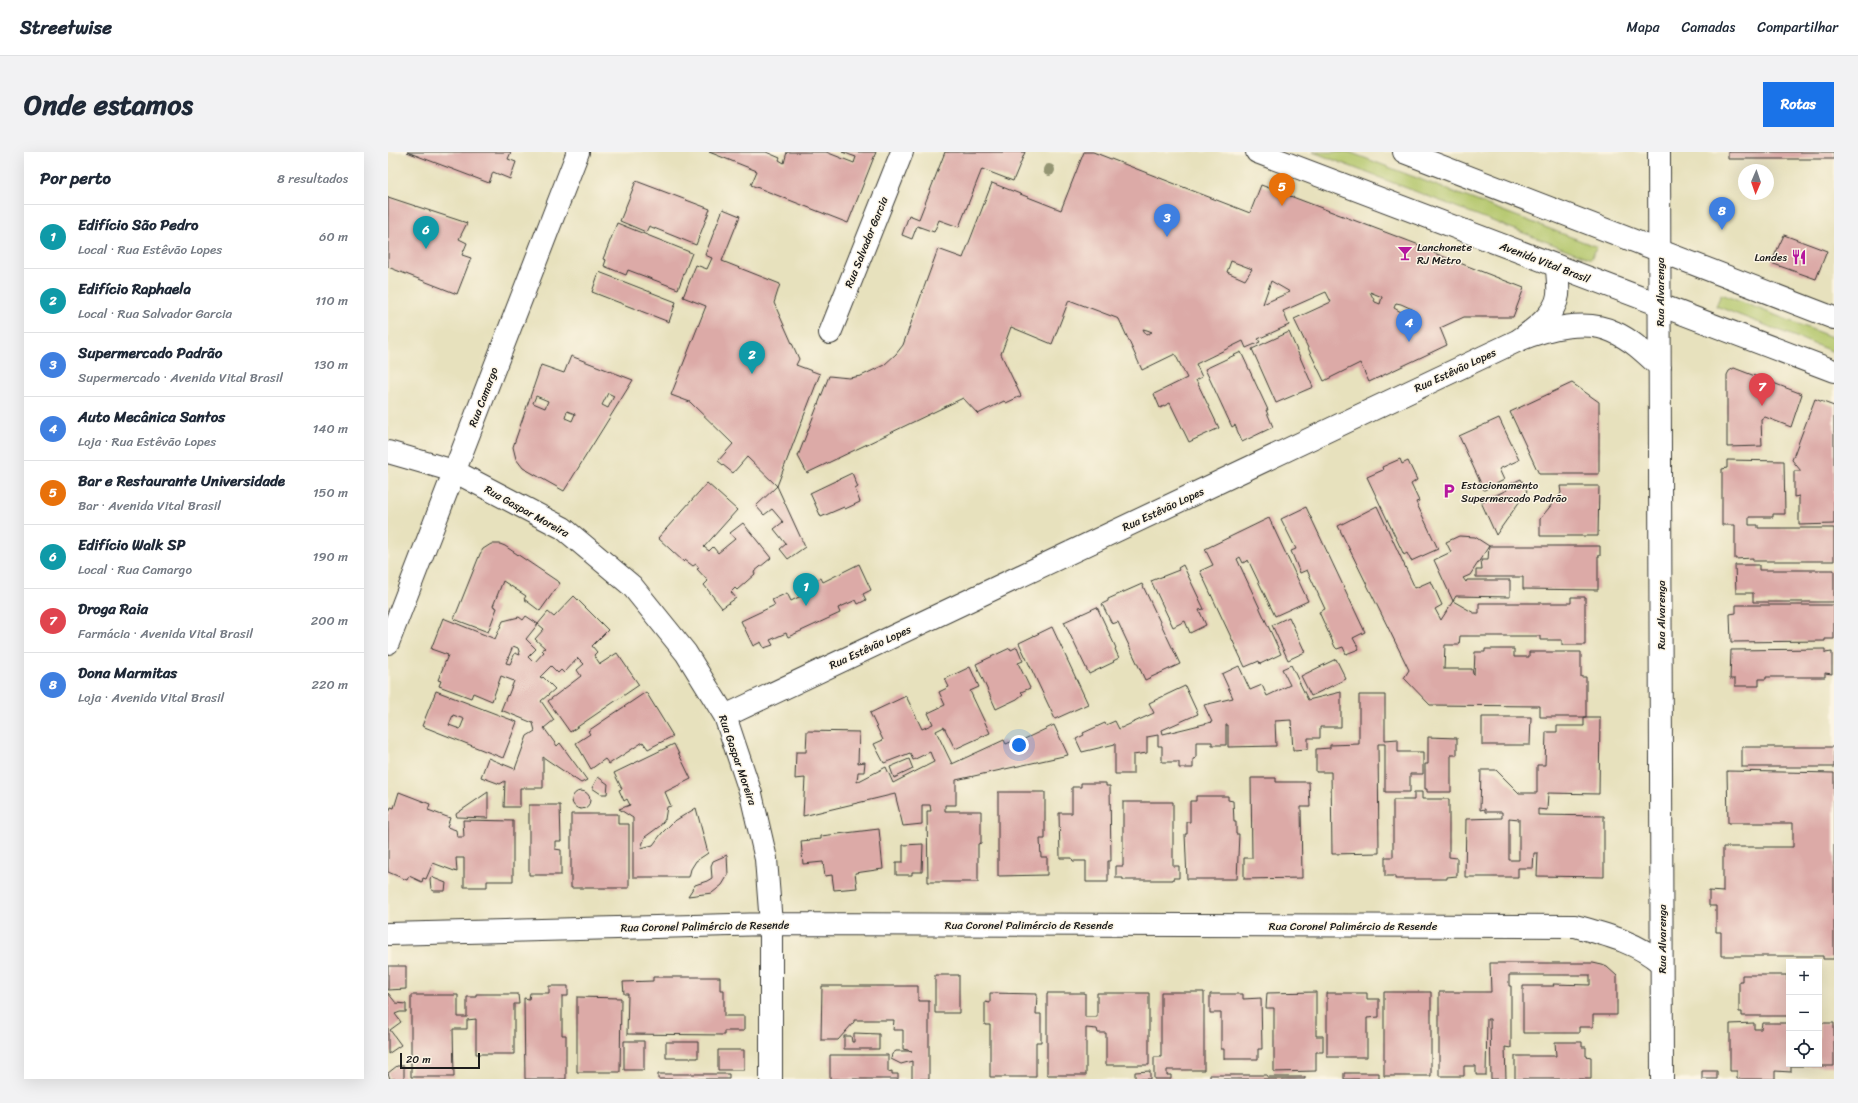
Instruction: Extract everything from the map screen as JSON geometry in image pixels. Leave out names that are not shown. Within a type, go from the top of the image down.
[{"type":"street","name":"Rua Camargo","points":[[388,643],[578,152]]},
{"type":"street","name":"Rua Salvador Garcia","points":[[830,333],[902,152]]},
{"type":"street","name":"Avenida Vital Brasil","points":[[1257,152],[1834,371]]},
{"type":"street","points":[[1404,152],[1834,318]]},
{"type":"street","name":"Rua Alvarenga","points":[[1659,152],[1662,1079]]},
{"type":"street","name":"Rua Estêvão Lopes","points":[[725,716],[1519,340],[1551,312],[1556,302],[1558,293],[1557,266]]},
{"type":"street","points":[[1519,340],[1552,328],[1592,326],[1613,331],[1636,344],[1660,367]]},
{"type":"street","name":"Rua Gaspar Moreira","points":[[388,452],[454,471],[564,528],[632,586],[686,653],[725,716],[751,794],[766,859],[771,924],[771,1079]]},
{"type":"street","name":"Rua Coronel Palimércio de Resende","points":[[388,934],[771,924],[1575,926],[1619,938],[1648,952],[1662,963]]},
{"type":"green space","points":[[1313,152],[1349,152],[1597,247],[1591,259]]},
{"type":"green space","points":[[1721,294],[1834,338],[1834,352],[1716,306]]},
{"type":"building","points":[[407,152],[511,152],[508,159],[516,162],[510,179],[493,172],[489,183]]},
{"type":"building","points":[[709,152],[766,152],[780,158],[779,160],[784,163],[787,152],[826,152],[854,163],[856,157],[842,152],[876,152],[848,223],[751,185],[757,171]]},
{"type":"building","points":[[945,152],[1025,152],[1013,181],[982,169],[959,227],[939,220],[934,232],[917,226],[912,239],[902,235],[909,215],[919,219]]},
{"type":"building","points":[[1084,152],[1093,152],[1250,213],[1261,185],[1435,251],[1434,253],[1524,288],[1513,317],[1464,317],[1440,328],[1447,345],[1369,382],[1360,363],[1324,381],[1294,319],[1331,302],[1326,292],[1283,311],[1289,325],[1258,339],[1260,342],[1246,348],[1243,341],[1196,364],[1202,377],[1196,380],[1219,428],[1189,442],[1170,403],[1160,408],[1154,394],[1187,378],[1175,354],[1142,370],[1119,319],[1069,300],[1052,344],[1011,327],[1001,354],[1021,396],[1006,403],[1004,401],[978,414],[963,398],[807,473],[798,456],[829,376],[849,378],[861,376],[884,365],[896,354],[903,345],[938,249],[963,258],[992,183],[1061,210]],"holes":[[[1231,261],[1252,269],[1245,280],[1227,272]],[[1271,281],[1290,292],[1263,304]],[[1370,292],[1382,297],[1380,304],[1375,302]],[[1396,303],[1412,309],[1401,312],[1394,308]],[[1143,329],[1147,330],[1152,332],[1146,335]]]},
{"type":"building","points":[[1728,152],[1834,152],[1834,159],[1728,159]]},
{"type":"building","points":[[636,181],[710,209],[696,245],[649,226],[646,232],[620,221]]},
{"type":"building","points":[[388,197],[467,223],[459,239],[467,243],[462,255],[471,258],[457,294],[388,267]]},
{"type":"building","points":[[723,209],[740,216],[722,261],[780,284],[774,303],[799,359],[796,365],[820,374],[777,486],[747,457],[733,473],[718,461],[733,444],[690,402],[671,395],[706,306],[683,297],[696,265],[707,269],[712,258],[705,255]]},
{"type":"building","points":[[617,223],[692,253],[678,289],[628,270],[626,275],[604,266],[606,260],[603,259]]},
{"type":"building","name":"Landes","points":[[1784,235],[1827,251],[1816,279],[1771,263]]},
{"type":"building","points":[[599,272],[676,302],[669,322],[592,292]]},
{"type":"building","points":[[1289,332],[1313,387],[1276,403],[1252,349]]},
{"type":"building","points":[[1241,352],[1268,410],[1266,410],[1273,427],[1242,442],[1235,425],[1232,427],[1205,369]]},
{"type":"building","points":[[571,356],[633,380],[564,491],[523,468],[516,459],[513,447],[541,365],[564,373]],"holes":[[[608,393],[614,396],[608,408],[602,405]],[[536,396],[548,401],[545,408],[533,403]],[[567,411],[575,414],[572,421],[565,418]]]},
{"type":"building","points":[[1734,368],[1802,394],[1791,427],[1765,417],[1761,420],[1762,446],[1727,447],[1727,375],[1729,371]]},
{"type":"building","points":[[1572,383],[1599,402],[1599,474],[1539,474],[1510,412]]},
{"type":"building","points":[[1815,399],[1834,406],[1834,524],[1799,525],[1799,496],[1794,497],[1794,471],[1801,471],[1792,460]]},
{"type":"building","points":[[1499,418],[1519,460],[1499,469],[1504,480],[1484,490],[1459,436]]},
{"type":"building","points":[[1400,459],[1402,464],[1408,461],[1417,480],[1411,484],[1419,501],[1416,502],[1438,549],[1411,561],[1407,553],[1404,555],[1367,477],[1383,470],[1382,467]]},
{"type":"building","points":[[1727,460],[1784,461],[1785,514],[1773,514],[1773,517],[1749,517],[1749,525],[1758,525],[1758,528],[1834,528],[1834,561],[1753,561],[1753,558],[1735,559],[1735,525],[1722,525],[1722,469],[1727,468]]},
{"type":"building","points":[[852,473],[858,487],[855,489],[860,502],[821,517],[810,493]]},
{"type":"building","points":[[1521,479],[1527,491],[1496,535],[1481,502],[1507,490],[1506,486]]},
{"type":"building","points":[[707,483],[737,510],[704,547],[709,551],[713,547],[718,553],[735,539],[730,533],[743,523],[771,558],[754,572],[755,574],[737,590],[735,588],[731,592],[736,598],[722,608],[704,585],[708,581],[697,569],[699,568],[696,564],[693,566],[685,560],[684,562],[658,538]]},
{"type":"building","points":[[777,486],[805,547],[788,559],[780,549],[786,544],[774,529],[783,522],[772,509],[764,515],[756,506]]},
{"type":"building","points":[[1560,486],[1599,486],[1598,536],[1540,536],[1540,519],[1561,493]]},
{"type":"building","points":[[1377,506],[1415,588],[1431,581],[1442,605],[1435,609],[1441,620],[1453,601],[1474,613],[1479,613],[1479,603],[1571,603],[1571,597],[1585,597],[1585,645],[1562,645],[1562,640],[1540,640],[1540,636],[1460,636],[1459,645],[1445,645],[1444,669],[1472,669],[1474,675],[1475,652],[1485,652],[1485,649],[1514,649],[1514,657],[1529,657],[1529,652],[1581,652],[1581,677],[1586,677],[1586,717],[1540,717],[1540,706],[1430,705],[1404,678],[1409,670],[1338,526]]},
{"type":"building","points":[[1306,507],[1365,632],[1353,638],[1359,649],[1346,654],[1343,647],[1337,649],[1335,647],[1319,612],[1325,609],[1307,570],[1300,573],[1291,551],[1296,549],[1281,519]]},
{"type":"building","points":[[1269,518],[1308,601],[1275,616],[1248,560],[1243,563],[1240,557],[1237,559],[1281,654],[1260,664],[1259,661],[1245,667],[1200,571],[1213,565],[1205,549]]},
{"type":"building","points":[[1459,536],[1475,537],[1489,546],[1470,575],[1463,578],[1466,582],[1467,580],[1510,580],[1510,597],[1456,596],[1453,601],[1434,560],[1451,552],[1446,542]]},
{"type":"building","points":[[491,544],[500,544],[505,546],[560,583],[540,611],[524,599],[526,596],[503,581],[493,606],[497,608],[488,632],[454,619],[480,554],[483,549]]},
{"type":"building","points":[[1489,546],[1600,546],[1600,556],[1598,556],[1598,590],[1523,589],[1523,577],[1476,577],[1476,570],[1482,570],[1481,560],[1488,560]]},
{"type":"building","points":[[859,564],[871,590],[863,594],[866,600],[858,604],[856,600],[838,608],[840,613],[788,637],[786,633],[770,640],[773,645],[764,648],[761,642],[753,646],[741,621],[775,605],[772,600],[787,593],[791,601],[807,593],[804,586],[821,578],[823,582]]},
{"type":"building","points":[[1183,565],[1204,609],[1199,610],[1206,625],[1190,633],[1185,621],[1173,627],[1151,581],[1179,570],[1178,568]]},
{"type":"building","points":[[1735,565],[1759,565],[1759,570],[1834,570],[1834,602],[1753,602],[1753,593],[1736,593]]},
{"type":"building","points":[[1142,584],[1180,664],[1145,680],[1118,622],[1112,624],[1102,604],[1108,601],[1108,599]]},
{"type":"building","points":[[574,596],[608,630],[592,646],[597,652],[594,655],[600,664],[617,653],[639,685],[570,732],[548,701],[581,676],[577,670],[584,664],[578,658],[564,673],[561,670],[558,673],[551,666],[540,677],[543,677],[555,689],[541,701],[554,720],[544,728],[557,746],[560,743],[587,780],[581,783],[543,757],[543,788],[520,788],[520,807],[504,807],[505,781],[500,784],[481,777],[488,758],[515,769],[527,736],[535,731],[533,723],[501,710],[514,681],[501,676],[492,701],[473,693],[471,698],[439,686],[441,681],[438,680],[448,655],[431,649],[443,618],[495,639],[503,621],[519,617],[523,620],[526,616],[538,624],[548,612],[554,617]],"holes":[[[538,624],[544,629],[535,639],[545,648],[542,650],[544,652],[534,663],[528,657],[536,649],[526,639]],[[513,646],[518,648],[520,655],[515,653],[510,664],[506,663]]]},
{"type":"building","points":[[1736,605],[1834,605],[1834,639],[1825,639],[1825,641],[1731,642],[1730,614],[1736,613]]},
{"type":"building","points":[[1097,607],[1116,648],[1115,649],[1119,658],[1089,674],[1064,622]]},
{"type":"building","points":[[1289,617],[1305,652],[1288,660],[1272,625]]},
{"type":"building","points":[[1052,627],[1088,704],[1055,719],[1019,643]]},
{"type":"building","points":[[1017,647],[1023,661],[1018,663],[1030,688],[1021,692],[1023,694],[1017,699],[996,709],[976,664],[1010,648],[1011,650]]},
{"type":"building","points":[[1825,649],[1825,653],[1832,652],[1832,674],[1825,673],[1825,677],[1766,677],[1766,679],[1759,679],[1759,686],[1735,686],[1735,679],[1730,679],[1731,650]]},
{"type":"building","points":[[1336,659],[1346,679],[1311,696],[1301,676]]},
{"type":"building","points":[[1291,665],[1308,700],[1341,692],[1341,727],[1320,727],[1320,738],[1308,738],[1308,749],[1293,750],[1291,720],[1275,721],[1276,746],[1228,747],[1228,725],[1226,725],[1226,745],[1212,745],[1212,742],[1196,742],[1196,758],[1193,759],[1193,768],[1179,768],[1179,762],[1162,762],[1162,746],[1158,746],[1158,735],[1147,737],[1147,753],[1133,755],[1133,774],[1115,774],[1115,744],[1082,752],[1076,739],[1084,735],[1083,733],[1105,723],[1106,725],[1115,721],[1119,729],[1154,713],[1149,703],[1185,686],[1198,714],[1162,730],[1163,734],[1212,722],[1204,705],[1233,698],[1222,674],[1239,666],[1250,690],[1262,685],[1267,696],[1290,685],[1282,669]]},
{"type":"building","points":[[970,667],[979,687],[970,691],[990,733],[955,749],[944,727],[936,731],[952,764],[1004,740],[1006,744],[1013,741],[1014,744],[1054,725],[1068,755],[956,780],[956,805],[945,805],[945,811],[981,811],[981,843],[978,844],[978,882],[928,882],[927,811],[931,811],[930,805],[922,805],[922,824],[903,826],[895,794],[803,816],[805,778],[795,779],[796,752],[806,752],[807,731],[859,732],[858,763],[865,762],[864,772],[858,772],[857,782],[886,767],[893,783],[934,762],[930,752],[913,760],[910,753],[884,763],[874,744],[883,740],[870,713],[906,696],[922,729],[933,724],[928,713],[945,705],[939,692],[949,687],[945,679]]},
{"type":"building","points":[[436,691],[517,722],[503,758],[422,726]],"holes":[[[453,715],[464,719],[460,729],[449,725]]]},
{"type":"building","points":[[646,692],[673,736],[648,749],[643,742],[609,764],[605,759],[591,769],[576,743],[590,734],[588,731]]},
{"type":"building","points":[[1359,695],[1385,695],[1385,740],[1398,739],[1398,752],[1423,752],[1423,774],[1410,774],[1410,792],[1385,792],[1385,744],[1378,744],[1379,853],[1332,854],[1331,772],[1316,772],[1316,749],[1330,748],[1330,745],[1359,744]]},
{"type":"building","points":[[1482,717],[1531,717],[1530,745],[1482,745]]},
{"type":"building","points":[[1584,717],[1600,717],[1599,794],[1548,793],[1547,810],[1538,809],[1538,815],[1604,816],[1604,877],[1537,876],[1538,853],[1534,853],[1533,868],[1518,868],[1518,877],[1465,877],[1466,819],[1502,818],[1502,812],[1485,812],[1485,809],[1480,810],[1481,770],[1496,770],[1519,793],[1537,793],[1537,765],[1545,765],[1546,732],[1557,732],[1557,726],[1584,726]],"holes":[[[1509,818],[1519,819],[1519,860],[1509,860]]]},
{"type":"building","points":[[1428,737],[1457,738],[1457,755],[1451,755],[1451,792],[1427,792],[1427,789],[1425,789],[1425,764],[1428,764]]},
{"type":"building","points":[[674,744],[691,779],[665,792],[671,806],[667,807],[665,819],[660,826],[645,837],[641,848],[653,845],[673,822],[696,808],[708,853],[696,861],[691,869],[689,877],[633,877],[633,818],[619,809],[630,805],[627,799],[624,801],[619,790],[622,789],[614,773]]},
{"type":"building","points":[[1742,747],[1834,747],[1834,767],[1742,767]]},
{"type":"building","points":[[909,759],[913,769],[894,778],[890,767]]},
{"type":"building","points":[[1727,771],[1834,773],[1834,959],[1823,959],[1823,956],[1721,956],[1721,932],[1716,932],[1716,906],[1709,906],[1709,891],[1723,892],[1723,847],[1793,847],[1793,823],[1728,823]]},
{"type":"building","points":[[598,777],[608,784],[607,794],[601,794],[592,788]]},
{"type":"building","points":[[1251,778],[1276,778],[1276,782],[1309,782],[1310,807],[1301,807],[1302,878],[1244,879],[1244,858],[1252,858]]},
{"type":"building","points":[[1081,783],[1106,783],[1106,786],[1110,786],[1111,861],[1108,861],[1108,882],[1086,882],[1086,861],[1073,861],[1072,858],[1060,858],[1059,813],[1072,813],[1072,787],[1081,787]]},
{"type":"building","points":[[581,791],[587,794],[590,800],[587,806],[581,809],[575,806],[572,800],[575,794]]},
{"type":"building","points":[[399,792],[430,804],[428,810],[450,818],[447,827],[456,830],[457,837],[464,837],[463,820],[513,821],[513,881],[487,881],[487,887],[464,887],[464,858],[456,858],[457,872],[433,863],[426,879],[423,878],[422,882],[409,876],[407,880],[388,872],[388,814],[391,807],[394,808]]},
{"type":"building","points":[[488,792],[488,818],[457,817],[456,814]]},
{"type":"building","points":[[998,792],[1045,792],[1045,839],[1040,839],[1041,857],[1047,857],[1047,875],[998,876]]},
{"type":"building","points":[[1414,792],[1422,792],[1422,799],[1449,799],[1449,857],[1457,858],[1457,876],[1447,877],[1447,879],[1395,879],[1395,876],[1385,876],[1385,857],[1393,857],[1393,800],[1414,800]]},
{"type":"building","points":[[1196,796],[1228,796],[1228,800],[1233,801],[1236,834],[1239,834],[1237,879],[1187,879],[1185,834],[1187,834],[1187,822],[1190,822],[1190,801],[1196,801]]},
{"type":"building","points":[[1123,802],[1173,802],[1173,866],[1179,866],[1179,878],[1173,878],[1173,880],[1123,880],[1123,878],[1116,878],[1116,866],[1123,866]]},
{"type":"building","points":[[529,805],[560,805],[561,841],[555,841],[555,849],[561,850],[561,875],[529,875]]},
{"type":"building","points":[[571,814],[618,814],[618,824],[629,824],[629,888],[571,888]]},
{"type":"building","points":[[879,829],[883,869],[855,873],[857,888],[834,890],[832,875],[825,876],[823,862],[803,864],[801,841],[821,839],[821,836]]},
{"type":"building","points":[[923,844],[922,872],[912,872],[912,875],[896,875],[896,862],[903,862],[903,845]]},
{"type":"building","points":[[727,855],[728,875],[722,885],[712,893],[688,896],[695,885],[712,878],[711,866],[713,861]]},
{"type":"building","points":[[431,877],[446,883],[445,891],[434,891],[431,889]]},
{"type":"building","points":[[1490,963],[1593,963],[1607,967],[1617,976],[1617,1015],[1593,1015],[1593,1027],[1579,1027],[1579,1033],[1523,1033],[1523,986],[1554,986],[1553,984],[1590,985],[1590,975],[1509,975],[1509,986],[1511,986],[1511,1048],[1505,1047],[1506,1079],[1491,1079],[1490,1019],[1487,1019],[1486,1075],[1476,1075],[1476,1066],[1464,1066],[1464,1076],[1439,1076],[1439,992],[1491,992]]},
{"type":"building","points":[[388,966],[406,966],[406,989],[388,990]]},
{"type":"building","points":[[935,975],[959,975],[959,1013],[935,1013]]},
{"type":"building","points":[[1742,975],[1786,975],[1786,1016],[1742,1016],[1742,1012],[1739,1012],[1739,981],[1742,981]]},
{"type":"building","points":[[653,977],[720,977],[720,990],[724,990],[724,1016],[744,1016],[744,1031],[724,1031],[724,1035],[627,1034],[628,994],[624,994],[623,982],[653,981]]},
{"type":"building","points":[[549,986],[568,986],[568,996],[562,996],[562,1035],[566,1035],[566,1079],[525,1079],[524,998],[529,999],[530,993],[549,993]]},
{"type":"building","points":[[822,986],[918,986],[918,1001],[929,1001],[929,1079],[912,1079],[912,1061],[901,1064],[891,1059],[892,1054],[896,1051],[912,1051],[903,1049],[903,1030],[893,1030],[894,1020],[854,1020],[854,1022],[838,1040],[821,1040]]},
{"type":"building","points":[[1161,992],[1204,992],[1204,1070],[1167,1070],[1167,1075],[1171,1075],[1171,1079],[1154,1079],[1154,1057],[1161,1057]]},
{"type":"building","points":[[1316,992],[1316,1036],[1323,1036],[1323,1052],[1316,1052],[1316,1071],[1274,1072],[1274,1008],[1266,1008],[1267,993]]},
{"type":"building","points":[[1384,992],[1431,992],[1431,1076],[1384,1076]]},
{"type":"building","points":[[388,993],[396,1003],[406,1004],[406,1012],[395,1014],[401,1022],[390,1030],[401,1045],[388,1054]]},
{"type":"building","points":[[990,993],[1037,994],[1036,1014],[1041,1014],[1041,1042],[1036,1042],[1036,1077],[990,1077],[990,1025],[985,1025],[985,1002],[990,1003]]},
{"type":"building","points":[[1047,993],[1085,993],[1085,1017],[1097,1017],[1097,993],[1149,993],[1149,1065],[1106,1065],[1106,1033],[1098,1033],[1097,1029],[1086,1028],[1086,1075],[1047,1075]]},
{"type":"building","points":[[1327,993],[1367,993],[1367,999],[1379,999],[1379,1017],[1367,1018],[1367,1057],[1327,1057]]},
{"type":"building","points":[[476,994],[518,994],[519,1004],[514,1004],[514,1054],[476,1054],[476,1019],[467,1020],[467,1029],[453,1029],[454,1077],[411,1077],[411,995],[458,995],[458,1017],[467,1017],[467,997],[476,997]]},
{"type":"building","points":[[1210,994],[1243,994],[1243,999],[1261,998],[1262,1049],[1258,1049],[1258,1059],[1224,1059],[1224,1049],[1221,1049],[1221,1013],[1210,1013]]},
{"type":"building","points":[[577,997],[621,998],[620,1072],[577,1072]]},
{"type":"building","points":[[1754,1023],[1754,1029],[1761,1029],[1762,1023],[1786,1023],[1786,1067],[1791,1067],[1791,1072],[1775,1071],[1775,1079],[1737,1079],[1737,1071],[1730,1071],[1730,1024]]},
{"type":"building","points":[[1822,1023],[1834,1023],[1834,1066],[1822,1066]]},
{"type":"building","points":[[854,1033],[879,1034],[879,1049],[844,1049],[844,1036],[851,1036],[852,1042],[854,1042]]},
{"type":"building","points":[[624,1041],[644,1041],[644,1070],[624,1070]]},
{"type":"building","points":[[666,1042],[698,1042],[698,1058],[666,1058]]},
{"type":"building","points":[[1555,1042],[1582,1042],[1582,1047],[1586,1047],[1586,1056],[1591,1057],[1591,1079],[1515,1079],[1515,1056],[1556,1056]]},
{"type":"building","points":[[718,1050],[744,1050],[744,1070],[718,1070]]},
{"type":"building","points":[[830,1055],[888,1055],[888,1072],[892,1071],[892,1074],[898,1074],[898,1079],[830,1079]]},
{"type":"building","points":[[397,1066],[404,1066],[404,1079],[390,1079],[388,1073]]},
{"type":"building","points":[[1150,1071],[1150,1079],[1135,1079],[1135,1072]]},
{"type":"building","points":[[1702,1071],[1717,1071],[1717,1079],[1702,1079]]},
{"type":"building","points":[[1344,1073],[1379,1073],[1379,1079],[1344,1079]]},
{"type":"building","points":[[658,1074],[729,1074],[729,1079],[658,1079]]},
{"type":"building","points":[[1210,1075],[1267,1075],[1267,1077],[1305,1077],[1305,1079],[1210,1079]]},
{"type":"place","name":"Bar e Restaurante Universidade","points":[[1282,206]]},
{"type":"place","name":"Dona Marmitas","points":[[1722,230]]},
{"type":"place","name":"Supermercado Padrão","points":[[1167,237]]},
{"type":"place","name":"Edifício Walk SP","points":[[426,249]]},
{"type":"place","name":"Lanchonete RJ Metro","points":[[1405,253]]},
{"type":"place","name":"Landes","points":[[1799,257]]},
{"type":"place","name":"Auto Mecânica Santos","points":[[1409,342]]},
{"type":"place","name":"Edifício Raphaela","points":[[752,374]]},
{"type":"place","name":"Droga Raia","points":[[1762,406]]},
{"type":"place","name":"Estacionamento Supermercado Padrão","points":[[1449,491]]},
{"type":"place","name":"Edifício São Pedro","points":[[806,606]]}]
